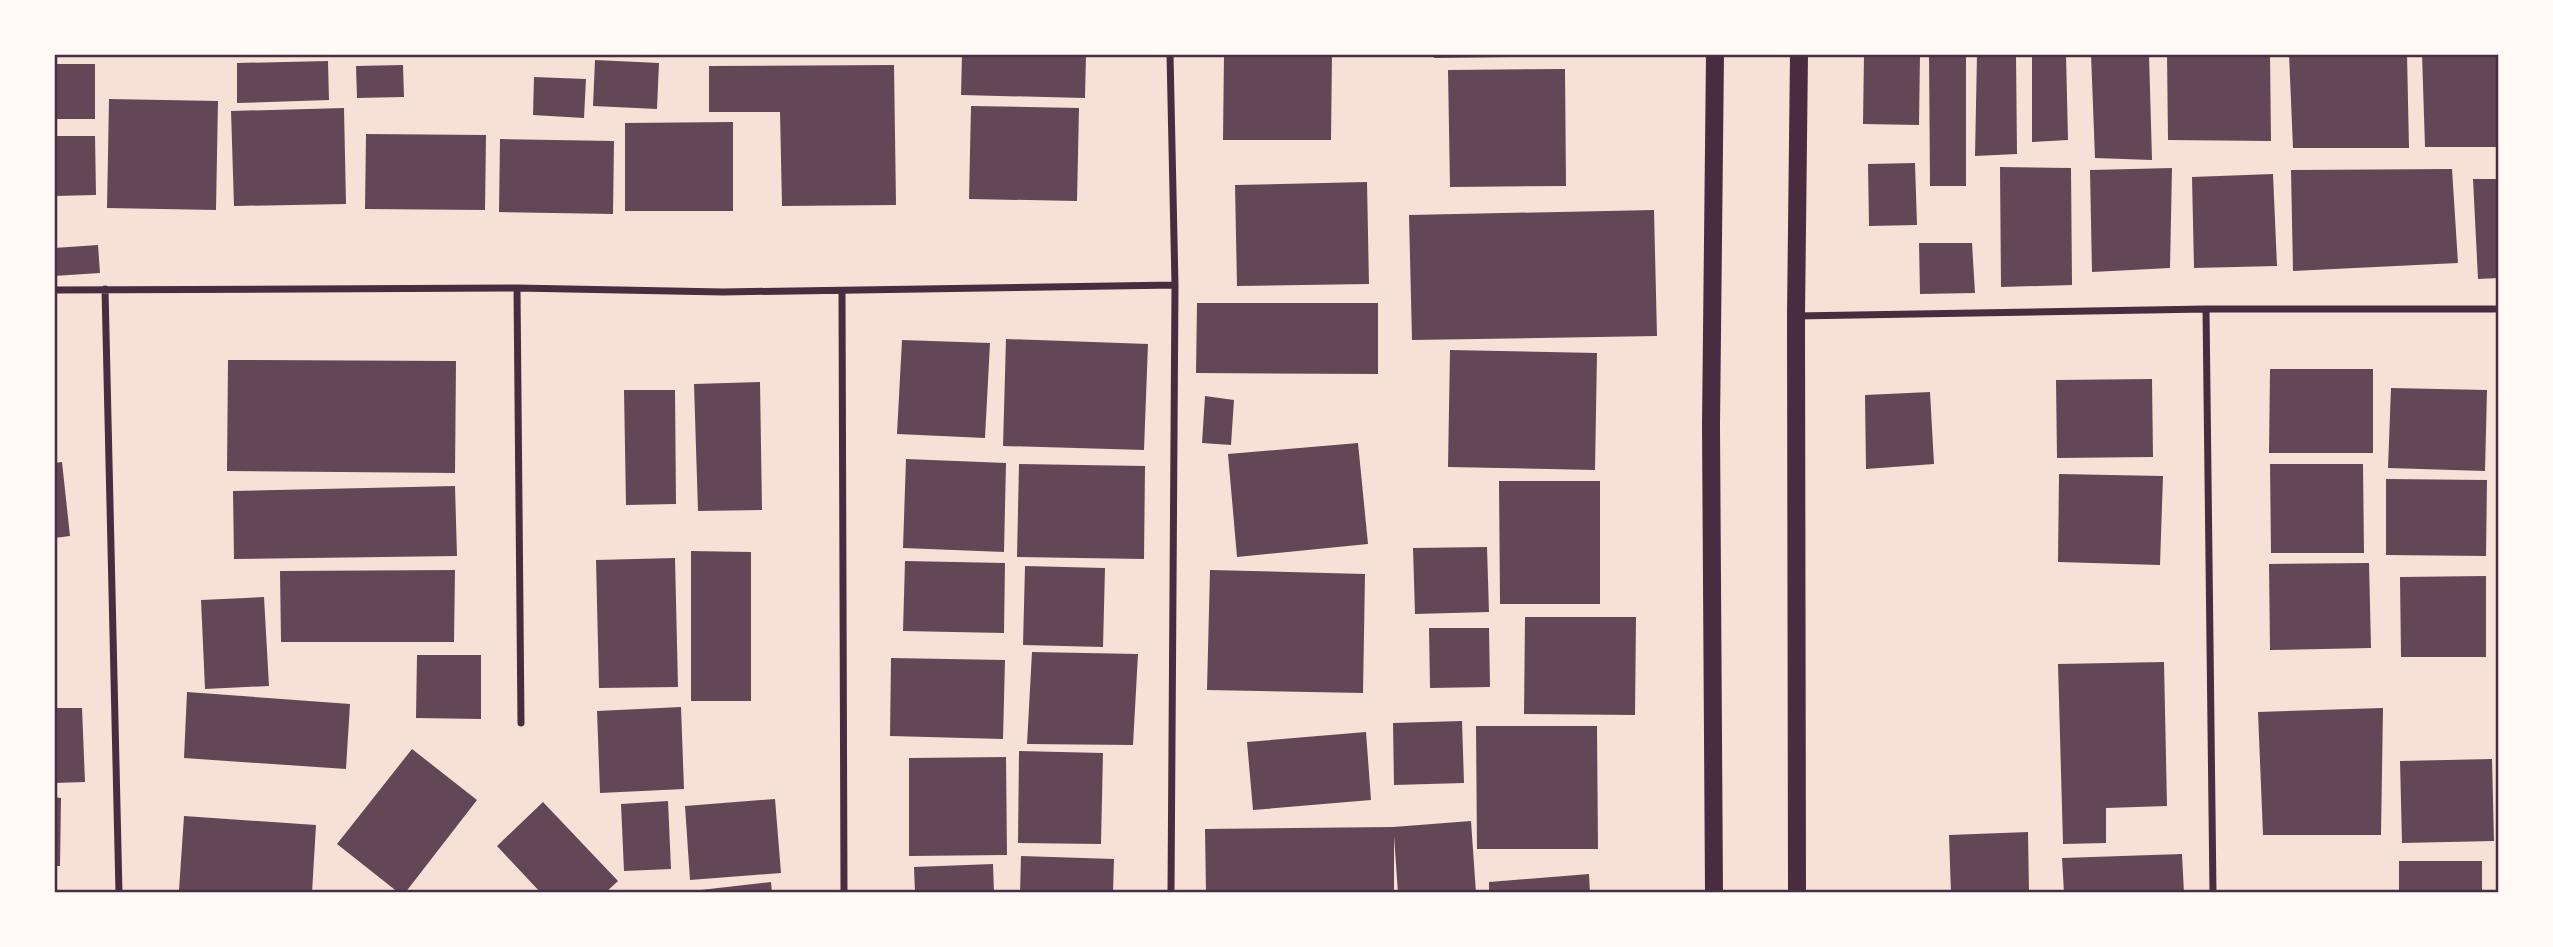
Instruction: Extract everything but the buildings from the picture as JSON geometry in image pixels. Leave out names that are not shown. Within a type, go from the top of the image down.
[{"type":"main road","points":[[1714,893],[1711,426],[1715,54]]},
{"type":"main road","points":[[1797,893],[1798,54]]},
{"type":"street","points":[[1170,54],[1175,285],[1171,893]]},
{"type":"street","points":[[54,290],[517,288],[842,292],[1175,285]]},
{"type":"street","points":[[517,288],[521,723]]},
{"type":"street","points":[[105,289],[119,893]]},
{"type":"street","points":[[842,292],[844,893]]},
{"type":"street","points":[[2206,309],[2214,893]]},
{"type":"street","points":[[1796,316],[2206,309],[2499,309]]}]
